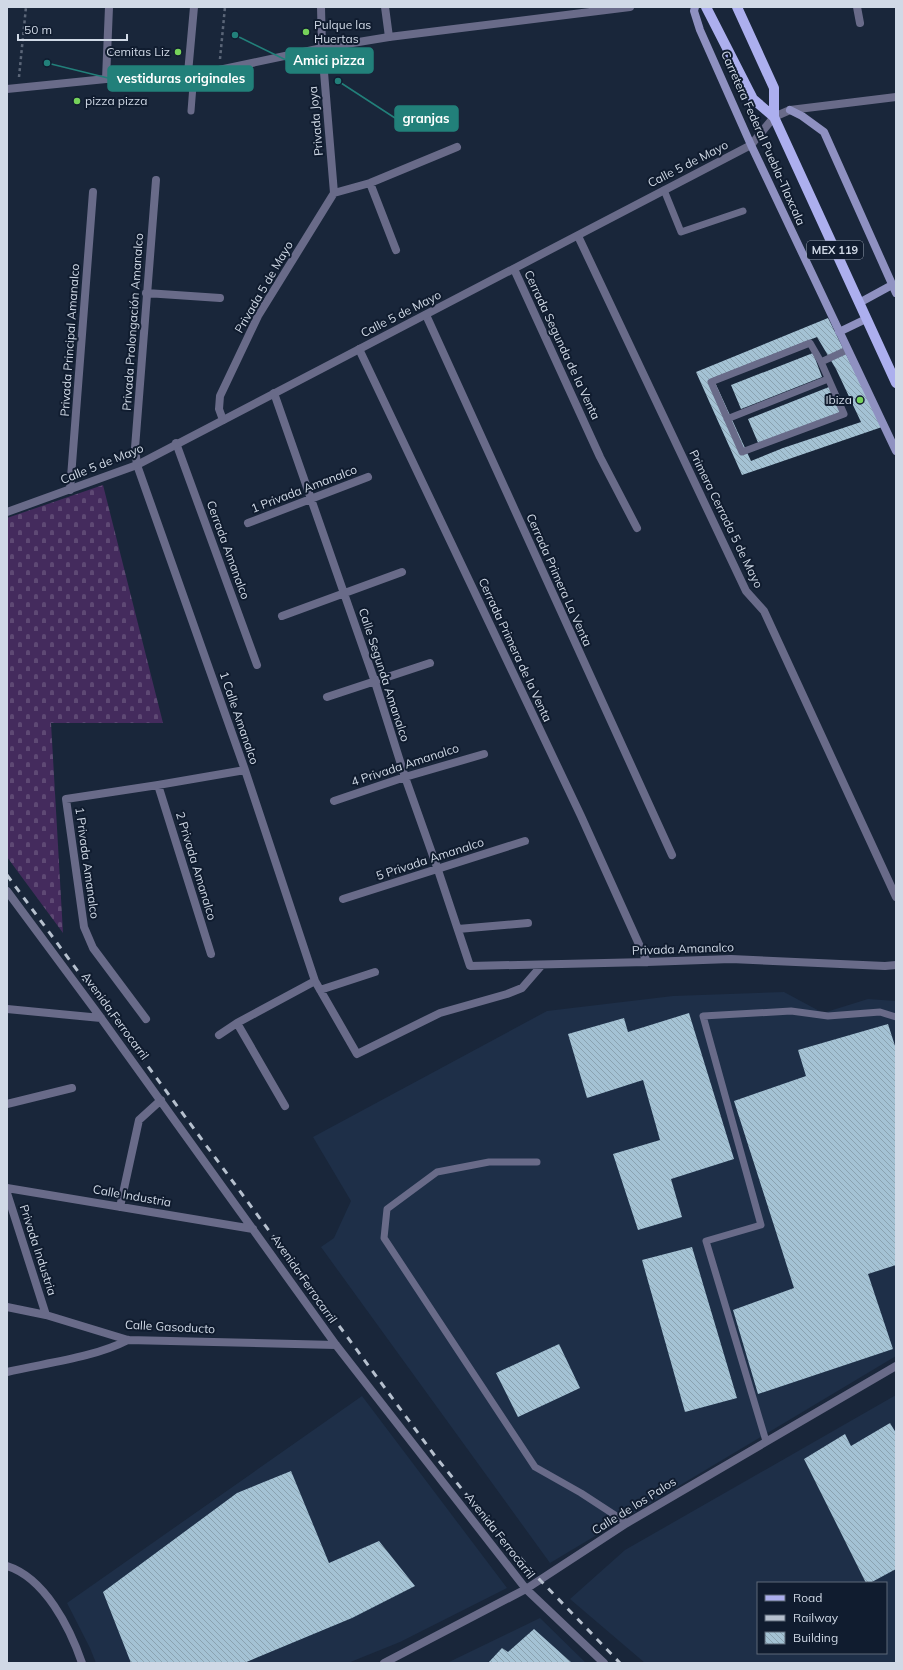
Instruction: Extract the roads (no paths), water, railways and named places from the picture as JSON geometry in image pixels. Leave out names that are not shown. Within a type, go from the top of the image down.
[{"type":"main road","name":"Carretera Federal Puebla-Tlaxcala","points":[[695,7],[694,11],[700,30],[751,145],[896,451]]},
{"type":"main road","name":"Carretera Federal Puebla-Tlaxcala","points":[[706,7],[753,99],[774,117]]},
{"type":"main road","name":"Carretera Federal Puebla-Tlaxcala","points":[[737,7],[774,88],[774,117],[896,383]]},
{"type":"main road","points":[[790,110],[802,116],[824,132],[896,293]]},
{"type":"main road","points":[[859,303],[892,285]]},
{"type":"main road","points":[[839,332],[866,319]]},
{"type":"street","points":[[106,79],[109,7]]},
{"type":"street","points":[[191,73],[194,7]]},
{"type":"street","name":"Privada Joya","points":[[320,7],[334,193]]},
{"type":"street","points":[[385,7],[389,37]]},
{"type":"street","points":[[7,89],[219,70],[322,48],[389,37],[630,7]]},
{"type":"street","points":[[857,7],[860,24]]},
{"type":"street","name":"Calle 5 de Mayo","points":[[7,512],[137,465],[751,145],[774,117],[790,110],[896,97]]},
{"type":"street","points":[[334,193],[370,183],[457,147]]},
{"type":"street","name":"Privada Prolongación Amanalco","points":[[137,465],[135,448],[156,180]]},
{"type":"street","points":[[370,183],[396,250]]},
{"type":"street","name":"Privada Principal Amanalco","points":[[70,490],[93,192]]},
{"type":"street","name":"Privada 5 de Mayo","points":[[223,420],[219,409],[220,396],[258,316],[334,193]]},
{"type":"street","name":"Primera Cerrada 5 de Mayo","points":[[578,236],[746,591],[764,611],[896,897]]},
{"type":"street","name":"Cerrada Segunda de la Venta","points":[[514,269],[605,469],[637,528]]},
{"type":"street","points":[[146,293],[220,298]]},
{"type":"street","name":"Cerrada Primera La Venta","points":[[426,315],[672,855]]},
{"type":"street","name":"Cerrada Primera de la Venta","points":[[359,349],[581,816],[647,962]]},
{"type":"street","name":"Calle Segunda Amanalco","points":[[274,393],[310,500],[344,593],[470,966]]},
{"type":"street","name":"Cerrada Amanalco","points":[[176,444],[257,665]]},
{"type":"street","name":"1 Calle Amanalco","points":[[137,465],[245,770],[314,981],[357,1054],[440,1013],[507,994],[522,988],[542,965]]},
{"type":"street","name":"1 Privada Amanalco","points":[[248,524],[368,477]]},
{"type":"street","points":[[282,616],[402,572]]},
{"type":"street","points":[[327,697],[430,662]]},
{"type":"street","name":"4 Privada Amanalco","points":[[334,801],[405,776],[484,754]]},
{"type":"street","name":"1 Privada Amanalco","points":[[146,1019],[93,948],[84,927],[66,799],[245,770]]},
{"type":"street","name":"2 Privada Amanalco","points":[[158,785],[212,954]]},
{"type":"street","name":"5 Privada Amanalco","points":[[343,899],[438,870],[525,841]]},
{"type":"street","name":"Avenida Ferrocarril","points":[[7,891],[161,1100],[336,1345],[526,1589],[604,1663]]},
{"type":"street","points":[[458,929],[528,923]]},
{"type":"street","name":"Privada Amanalco","points":[[470,966],[731,959],[885,966],[896,965]]},
{"type":"street","points":[[320,990],[375,972]]},
{"type":"street","points":[[219,1035],[237,1023],[314,981]]},
{"type":"street","points":[[7,1009],[101,1018]]},
{"type":"street","points":[[237,1023],[286,1106]]},
{"type":"street","points":[[7,1104],[72,1088]]},
{"type":"street","points":[[120,1206],[139,1120],[161,1100]]},
{"type":"street","name":"Calle Industria","points":[[7,1188],[253,1229]]},
{"type":"street","name":"Privada Industria","points":[[7,1193],[46,1315]]},
{"type":"street","name":"Calle Gasoducto","points":[[7,1307],[46,1315],[128,1340],[336,1345]]},
{"type":"street","points":[[7,1372],[42,1366],[92,1353],[128,1340]]},
{"type":"street","name":"Calle de los Palos","points":[[384,1663],[526,1589],[628,1522],[896,1366]]},
{"type":"street","points":[[7,1566],[34,1581],[57,1609],[78,1649],[82,1663]]},
{"type":"lane","points":[[191,73],[191,111]]},
{"type":"lane","points":[[664,190],[681,232],[743,210]]},
{"type":"lane","points":[[810,343],[821,362],[844,414],[742,452],[711,382],[810,343]]},
{"type":"lane","points":[[821,362],[847,350]]},
{"type":"lane","points":[[727,419],[828,379]]},
{"type":"lane","points":[[766,1441],[706,1242],[761,1225],[703,1016],[791,1011],[828,1016],[880,1012],[896,1017]]},
{"type":"lane","points":[[538,1162],[489,1162],[437,1172],[387,1209],[384,1238],[536,1467],[628,1522]]},
{"type":"railway","points":[[7,875],[435,1456],[487,1520],[540,1580],[620,1663]]},
{"type":"place","name":"Pulque las Huertas","points":[[306,32]]},
{"type":"place","name":"Amici pizza","points":[[235,35]]},
{"type":"place","name":"Cemitas Liz","points":[[178,52]]},
{"type":"place","name":"vestiduras originales","points":[[47,63]]},
{"type":"place","name":"granjas","points":[[338,81]]},
{"type":"place","name":"pizza pizza","points":[[77,101]]},
{"type":"place","name":"Ibiza","points":[[860,400]]}]
